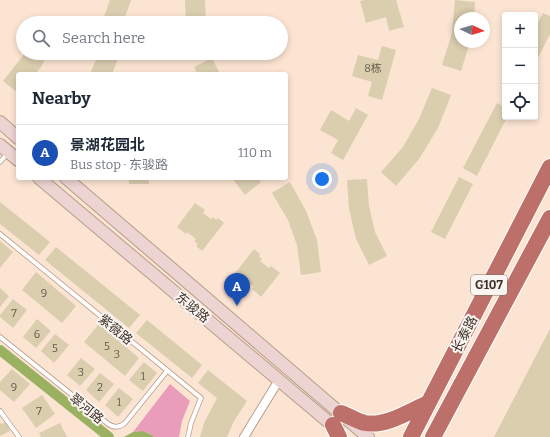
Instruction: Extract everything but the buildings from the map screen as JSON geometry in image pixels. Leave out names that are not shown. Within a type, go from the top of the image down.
[{"type":"highway","name":"长泰路","points":[[411,437],[550,167]]},
{"type":"highway","name":"长泰路","points":[[434,437],[550,218]]},
{"type":"highway","points":[[338,425],[382,422],[398,417],[428,403]]},
{"type":"highway","points":[[442,420],[442,437]]},
{"type":"street","points":[[0,122],[16,136]]},
{"type":"street","points":[[4,148],[16,158]]},
{"type":"street","name":"东骏路","points":[[41,180],[279,380],[338,425],[368,437]]},
{"type":"street","name":"东骏路","points":[[68,180],[338,425],[346,437]]},
{"type":"street","points":[[244,437],[279,380]]},
{"type":"lane","points":[[0,162],[4,148]]},
{"type":"lane","name":"紫薇路","points":[[0,234],[201,398],[191,423],[188,437]]},
{"type":"lane","name":"翠河路","points":[[0,337],[107,424],[114,427],[118,427],[125,423],[167,371]]},
{"type":"lane","points":[[0,411],[20,437]]},
{"type":"shaded area","points":[[170,384],[190,401],[182,421],[179,437],[154,437],[144,432],[133,432]]},
{"type":"shaded area","points":[[143,431],[154,437],[124,437],[133,432]]},
{"type":"waterway","points":[[0,350],[109,437]]},
{"type":"place","name":"景湖花园北","points":[[237,306]]}]
